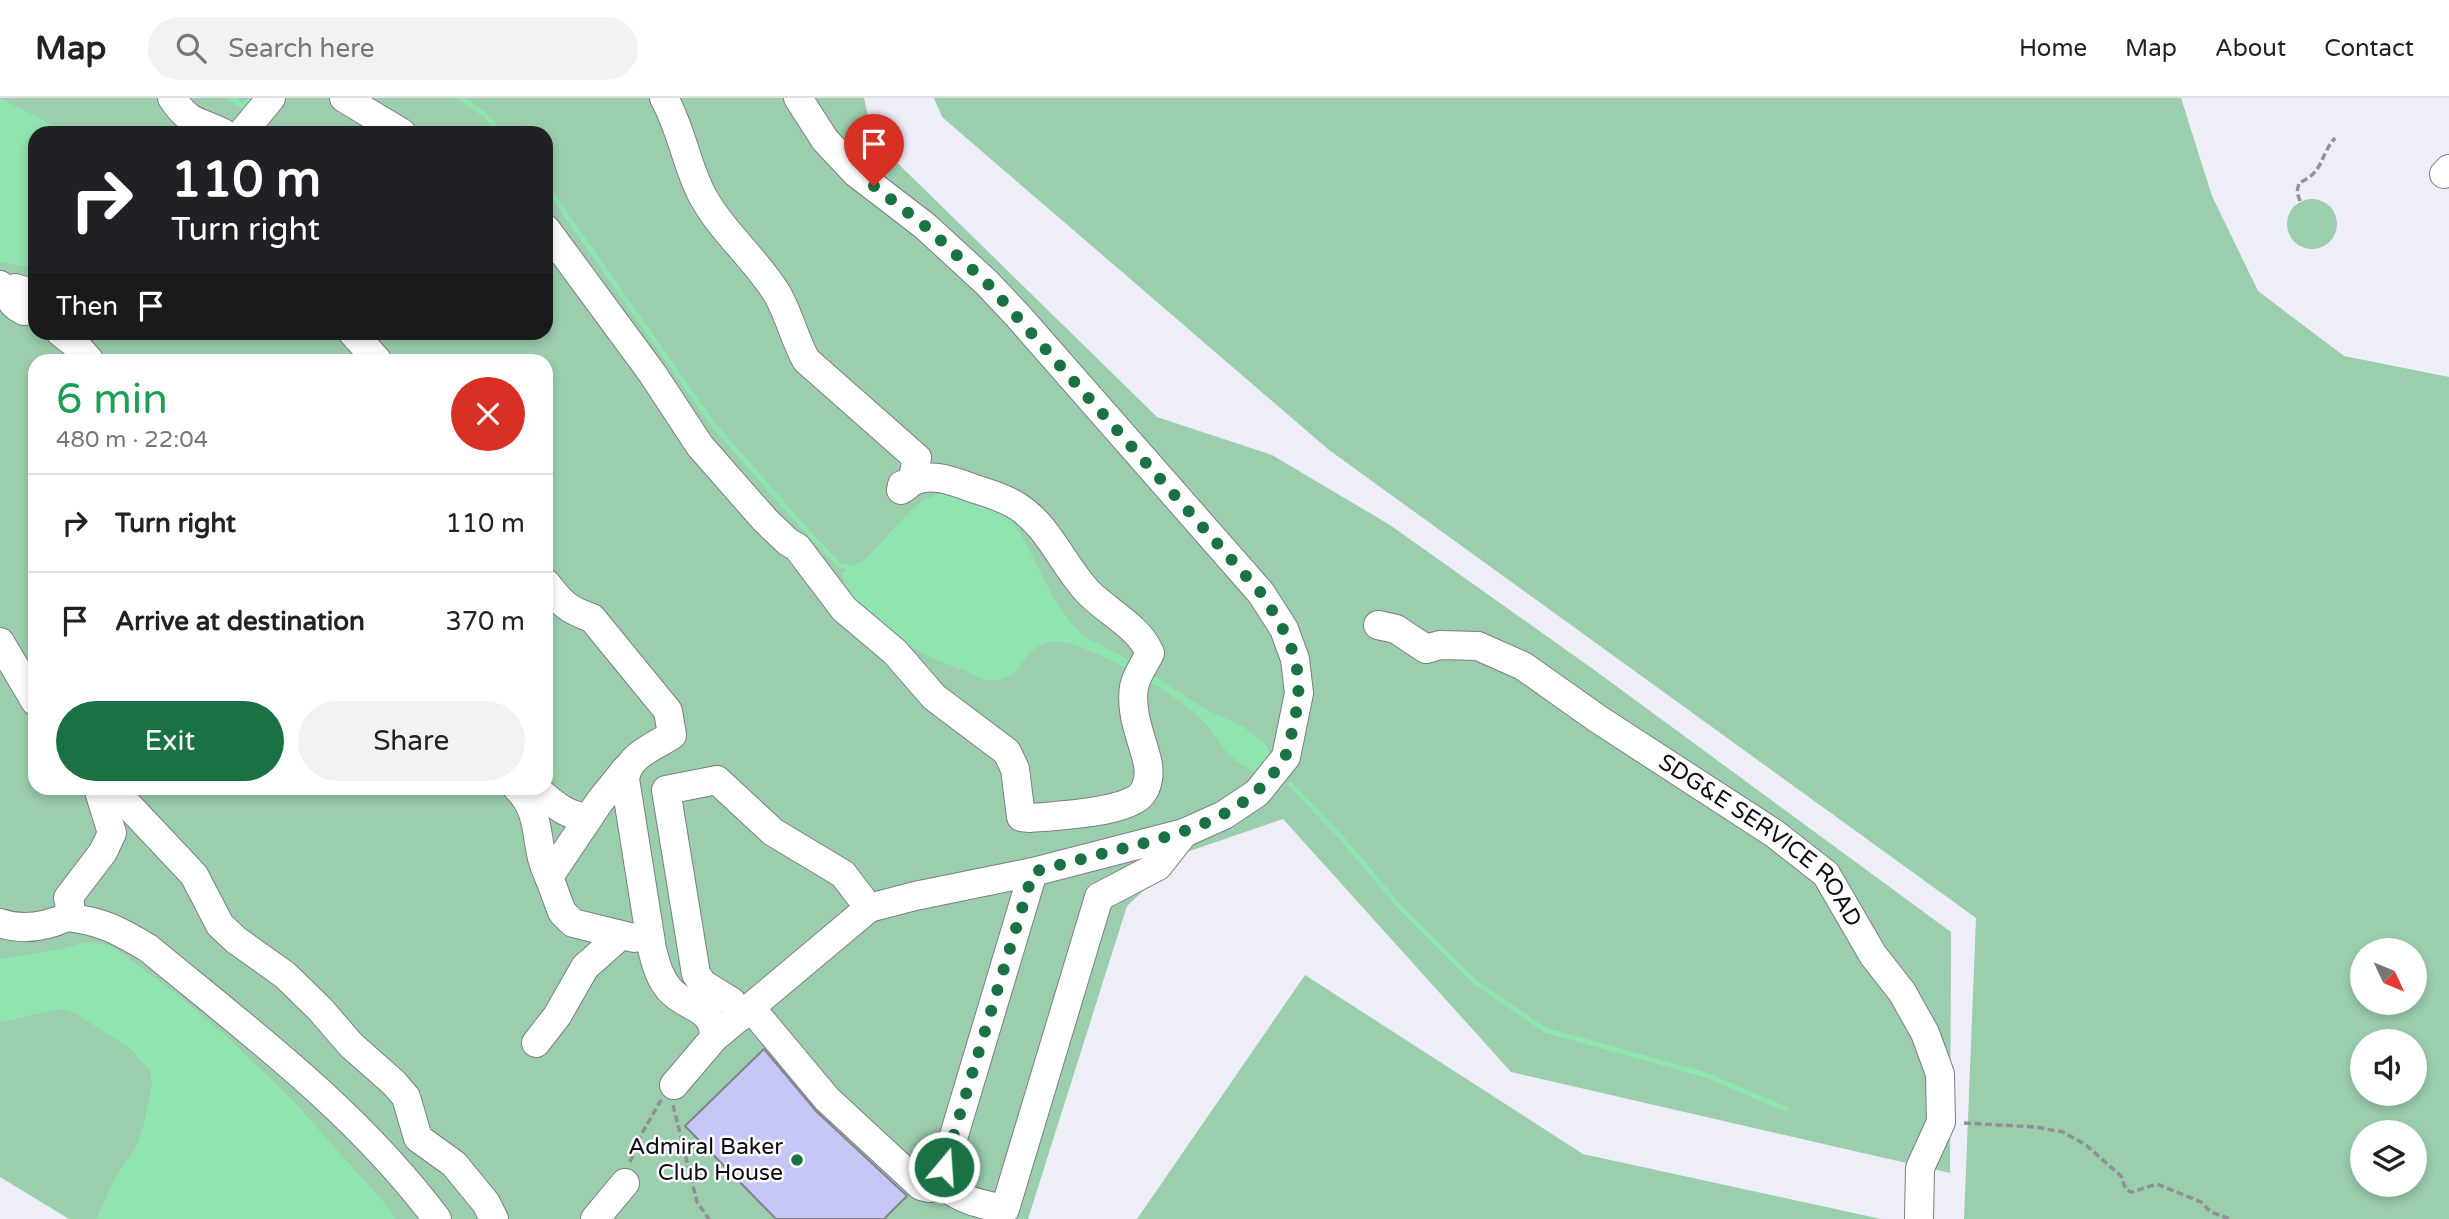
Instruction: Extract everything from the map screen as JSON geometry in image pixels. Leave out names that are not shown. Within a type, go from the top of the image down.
[{"type":"lane","points":[[172,98],[186,115],[204,126]]},
{"type":"lane","points":[[248,126],[271,98]]},
{"type":"lane","points":[[344,98],[390,126]]},
{"type":"lane","points":[[553,239],[652,373],[700,446],[765,520],[797,548],[844,609],[895,652],[934,697],[1007,752],[1015,769],[1021,817],[1114,807],[1139,796],[1149,776],[1135,719],[1134,688],[1150,653],[1142,640],[1124,621],[1100,605],[1076,580],[1031,518],[1017,506],[999,496],[914,470],[806,360],[777,294],[702,195],[692,173],[681,134],[664,98]]},
{"type":"lane","points":[[674,1085],[714,1038],[869,908],[1033,872],[1184,832],[1224,815],[1257,793],[1286,757],[1299,692],[1295,659],[1284,629],[1261,593],[1018,316],[987,283],[925,226],[856,173],[825,139],[798,98]]},
{"type":"lane","points":[[3,288],[11,303],[28,310]]},
{"type":"lane","points":[[70,340],[84,354]]},
{"type":"lane","points":[[359,340],[372,354]]},
{"type":"lane","points":[[550,877],[626,769],[646,748],[671,735],[668,711],[592,618],[574,612],[553,592]]},
{"type":"lane","name":"SDG&E SERVICE ROAD","points":[[1378,625],[1396,629],[1426,649],[1440,645],[1478,646],[1523,666],[1598,719],[1775,834],[1826,874],[1873,955],[1902,992],[1925,1033],[1940,1074],[1941,1122],[1920,1168],[1919,1219]]},
{"type":"lane","points":[[0,642],[28,689]]},
{"type":"lane","points":[[626,769],[625,779],[651,942],[659,975],[670,991],[705,1013],[714,1024],[714,1038]]},
{"type":"lane","points":[[869,908],[843,874],[773,832],[718,780],[666,790],[696,974],[703,984],[745,1013],[827,1099],[921,1186],[930,1188],[939,1181],[1033,872]]},
{"type":"lane","points":[[67,917],[71,904],[68,898],[109,844],[112,833],[100,795]]},
{"type":"lane","points":[[119,795],[194,875],[220,925],[236,940],[285,975],[320,1009],[351,1045],[394,1083],[406,1097],[418,1139],[454,1164],[486,1203],[494,1219]]},
{"type":"lane","points":[[525,795],[533,810],[544,866],[557,902],[568,919],[586,927],[651,942]]},
{"type":"lane","points":[[543,795],[572,816],[589,818]]},
{"type":"lane","points":[[939,1181],[951,1193],[970,1202],[1005,1209],[1099,897],[1158,866],[1184,832]]},
{"type":"lane","points":[[0,923],[39,927],[67,917],[99,922],[148,948],[346,1115],[386,1156],[437,1219]]},
{"type":"lane","points":[[536,1042],[557,1016],[585,967],[621,935]]},
{"type":"lane","points":[[594,1219],[625,1183]]},
{"type":"path","points":[[2300,201],[2297,192],[2299,183],[2320,168],[2325,150],[2334,138]]},
{"type":"path","points":[[625,1183],[641,1135],[654,1110],[674,1085]]},
{"type":"path","points":[[674,1085],[673,1101],[687,1165],[697,1202],[709,1219]]},
{"type":"path","points":[[1941,1122],[2036,1127],[2063,1132],[2086,1145],[2121,1176],[2126,1190],[2132,1192],[2157,1184],[2201,1202],[2211,1212],[2230,1219]]},
{"type":"shaded area","points":[[0,98],[864,98],[873,139],[1157,417],[1272,455],[1390,525],[1593,669],[1951,932],[1950,1173],[1511,1072],[1283,819],[1184,853],[1127,906],[1028,1219],[69,1219],[0,1177]]},
{"type":"shaded area","points":[[0,98],[55,126],[28,126],[28,266],[0,262]]},
{"type":"shaded area","points":[[934,98],[2181,98],[2212,196],[2258,291],[2344,356],[2449,377],[2449,1219],[1964,1219],[1976,918],[1329,450],[942,117]]},
{"type":"shaded area","points":[[2312,199],[2330,206],[2337,224],[2330,242],[2312,249],[2294,242],[2287,224],[2294,206]]},
{"type":"shaded area","points":[[938,494],[999,508],[1012,521],[1024,540],[1054,599],[1074,627],[1085,637],[1133,662],[1203,708],[1242,726],[1265,743],[1271,756],[1257,775],[1231,757],[1205,723],[1164,690],[1115,662],[1083,648],[1062,642],[1047,642],[1028,655],[1014,672],[1005,678],[989,681],[925,654],[873,618],[852,596],[842,574],[869,556],[918,505]]},
{"type":"shaded area","points":[[86,942],[110,945],[178,995],[225,1035],[294,1102],[396,1219],[96,1219],[116,1176],[134,1151],[143,1128],[152,1085],[150,1071],[132,1050],[75,1013],[61,1009],[0,1022],[0,959],[62,949]]},
{"type":"shaded area","points":[[1305,975],[1583,1154],[1881,1219],[1137,1219]]},
{"type":"building","name":"Admiral Baker Club House","points":[[764,1049],[816,1111],[907,1196],[884,1219],[776,1219],[685,1126]]},
{"type":"waterway","points":[[231,98],[242,106],[252,98]]},
{"type":"waterway","points":[[461,98],[485,115],[495,126]]},
{"type":"waterway","points":[[553,196],[712,423],[839,565],[856,569]]},
{"type":"waterway","points":[[1290,784],[1341,837],[1398,905],[1475,982],[1545,1030],[1706,1075],[1786,1109]]},
{"type":"place","name":"Admiral Baker Club House","points":[[797,1160]]},
{"type":"route","points":[[874,186],[925,226],[987,283],[1261,593],[1284,629],[1295,659],[1299,692],[1286,757],[1257,793],[1224,815],[1184,832],[1033,872],[944,1167]]}]
